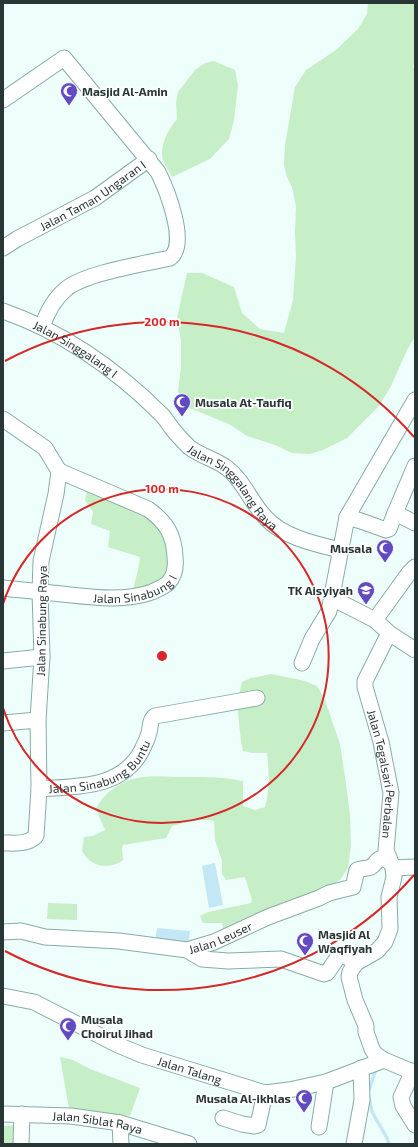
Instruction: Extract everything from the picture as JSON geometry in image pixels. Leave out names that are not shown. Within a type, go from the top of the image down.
[{"type":"street","name":"Jalan Taman Ungaran I","points":[[3,100],[64,58],[149,159],[95,198],[16,239],[3,248]]},
{"type":"street","points":[[42,327],[49,308],[66,289],[75,283],[110,272],[170,258],[173,256],[177,240],[172,207],[164,184],[149,159]]},
{"type":"street","name":"Jalan Singgalang I","points":[[3,311],[42,327],[59,336],[96,359],[143,397]]},
{"type":"street","name":"Jalan Singgalang Raya","points":[[143,397],[164,416],[171,428],[191,448],[227,468],[248,491],[265,517],[277,528],[308,542],[340,550]]},
{"type":"street","points":[[302,663],[312,639],[329,611],[347,517],[415,400]]},
{"type":"street","points":[[3,419],[45,448],[59,471]]},
{"type":"street","points":[[347,517],[386,530],[389,529],[415,466]]},
{"type":"street","name":"Jalan Sinabung Raya","points":[[3,843],[24,843],[32,840],[36,836],[39,789],[38,720],[42,657],[40,592],[41,561],[56,494],[59,471]]},
{"type":"street","name":"Jalan Sinabung I","points":[[3,588],[98,598],[125,598],[142,595],[161,588],[168,583],[173,575],[176,564],[171,536],[165,523],[157,515],[148,509],[59,471]]},
{"type":"street","points":[[395,513],[415,523]]},
{"type":"street","points":[[375,620],[409,573],[415,568]]},
{"type":"street","points":[[332,598],[375,620],[389,633],[415,650]]},
{"type":"street","name":"Jalan Tegalsari Perbalan","points":[[356,963],[377,951],[385,942],[389,933],[390,924],[389,896],[394,877],[392,865],[386,850],[386,840],[391,793],[381,742],[365,687],[365,681],[389,633]]},
{"type":"street","points":[[3,661],[42,657]]},
{"type":"street","name":"Jalan Sinabung Buntu","points":[[39,789],[86,786],[112,778],[122,773],[136,760],[149,735],[152,719],[155,716],[257,698]]},
{"type":"street","points":[[3,723],[38,720]]},
{"type":"street","name":"Jalan Leuser","points":[[3,932],[21,931],[45,937],[119,941],[187,950],[214,942],[268,917],[330,893],[353,887],[357,870],[370,867],[379,859],[382,858],[392,865]]},
{"type":"street","points":[[392,865],[415,867]]},
{"type":"street","points":[[187,950],[202,959],[228,961],[281,959],[324,974],[327,973],[340,954],[356,963],[350,972],[352,989],[366,1026],[366,1032],[372,1049],[375,1054],[384,1060],[414,1072],[401,1097],[402,1106],[415,1125]]},
{"type":"street","name":"Jalan Talang","points":[[3,996],[34,1002],[118,1045],[142,1055],[265,1093],[289,1090],[326,1082],[384,1060]]},
{"type":"street","points":[[354,1144],[362,1100],[361,1068]]},
{"type":"street","points":[[319,1127],[326,1082]]},
{"type":"street","points":[[223,1118],[242,1124],[258,1125],[265,1093]]},
{"type":"street","name":"Jalan Siblat Raya","points":[[3,1114],[71,1116],[120,1123],[189,1144]]},
{"type":"street","points":[[21,1144],[22,1114]]},
{"type":"street","points":[[120,1123],[121,1144]]},
{"type":"green space","points":[[368,3],[415,3],[415,59],[413,67],[415,68],[415,337],[407,350],[391,386],[379,406],[347,438],[323,450],[310,454],[292,453],[275,445],[247,436],[229,424],[182,405],[178,391],[181,367],[181,341],[177,318],[187,273],[202,273],[234,287],[242,313],[260,329],[284,333],[293,300],[296,256],[296,206],[292,187],[287,177],[284,165],[285,145],[295,87],[306,70],[336,50],[358,29],[367,14]]},
{"type":"green space","points":[[214,61],[235,70],[238,85],[234,120],[229,139],[210,159],[172,177],[163,160],[162,149],[170,128],[177,119],[176,103],[178,92],[195,70],[205,63]]},
{"type":"green space","points":[[88,487],[109,495],[161,526],[172,563],[162,582],[132,593],[140,557],[108,547],[110,531],[91,524],[93,512],[85,500]]},
{"type":"green space","points":[[271,674],[305,681],[317,686],[325,700],[340,744],[346,784],[350,815],[351,846],[348,868],[340,880],[329,887],[284,902],[259,913],[224,933],[222,923],[203,923],[200,916],[208,912],[251,903],[252,900],[245,877],[226,880],[222,874],[222,861],[215,840],[214,821],[198,820],[187,822],[172,826],[166,838],[123,845],[123,860],[117,864],[109,866],[97,865],[90,861],[82,851],[84,837],[93,836],[105,830],[96,809],[105,796],[122,783],[145,777],[210,777],[243,781],[243,806],[255,810],[265,807],[269,780],[267,753],[252,753],[243,751],[237,703],[242,682],[251,678]]},
{"type":"green space","points":[[48,903],[77,904],[77,920],[47,919]]},
{"type":"green space","points":[[60,1057],[73,1060],[90,1069],[140,1088],[130,1116],[69,1109]]},
{"type":"green space","points":[[20,1125],[19,1144],[3,1144],[3,1126]]},
{"type":"water","points":[[215,863],[223,905],[209,908],[202,866]]},
{"type":"water","points":[[157,928],[190,931],[188,948],[155,944]]},
{"type":"waterway","points":[[376,1069],[368,1093],[372,1112],[389,1144]]},
{"type":"place","name":"Masjid Al-Amin","points":[[69,106]]},
{"type":"place","name":"Musala At-Taufiq","points":[[182,417]]},
{"type":"place","name":"Musala","points":[[385,563]]},
{"type":"place","name":"TK Aisyiyah","points":[[366,605]]},
{"type":"place","name":"Masjid Al Waqfiyah","points":[[305,956]]},
{"type":"place","name":"Musala Choirul Jihad","points":[[68,1041]]},
{"type":"place","name":"Musala Al-ikhlas","points":[[304,1113]]}]
